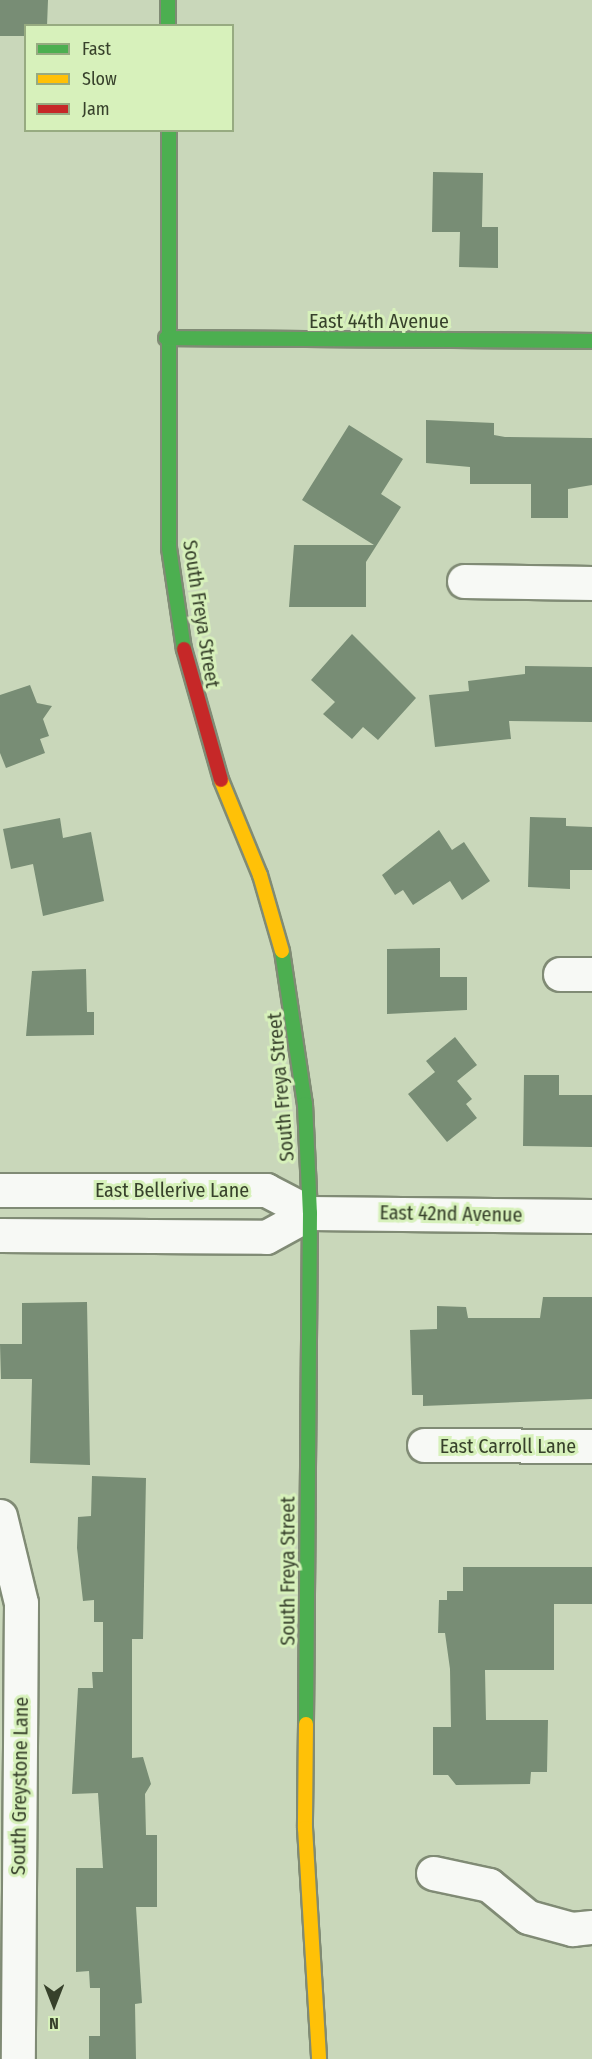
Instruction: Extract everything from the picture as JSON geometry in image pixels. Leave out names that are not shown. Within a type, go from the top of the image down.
[{"type":"main road","points":[[168,0],[168,24]]},
{"type":"main road","name":"South Freya Street","points":[[168,132],[166,338],[169,548],[187,672],[219,774],[260,875],[290,978],[310,1213],[305,1828],[318,2059]]},
{"type":"main road","name":"East 44th Avenue","points":[[166,338],[592,341]]},
{"type":"street","points":[[464,581],[592,583]]},
{"type":"street","points":[[560,974],[592,974]]},
{"type":"street","name":"East Bellerive Lane","points":[[0,1190],[266,1190],[310,1213]]},
{"type":"street","name":"East 42nd Avenue","points":[[310,1213],[592,1216]]},
{"type":"street","points":[[0,1235],[266,1237],[310,1213]]},
{"type":"street","name":"East Carroll Lane","points":[[424,1445],[592,1446]]},
{"type":"street","name":"South Greystone Lane","points":[[0,1516],[21,1603],[8,2015],[18,2059]]},
{"type":"street","points":[[433,1873],[489,1885],[528,1917],[572,1929],[592,1927]]},
{"type":"building","points":[[0,0],[48,0],[47,24],[24,24],[24,36],[0,36]]},
{"type":"building","points":[[433,172],[483,173],[482,227],[498,227],[498,268],[459,267],[460,232],[432,232]]},
{"type":"building","points":[[426,420],[494,423],[494,435],[505,437],[592,438],[592,485],[568,489],[568,518],[531,518],[531,484],[470,484],[470,467],[426,463]]},
{"type":"building","points":[[349,425],[403,459],[381,494],[401,507],[366,562],[366,607],[289,607],[294,545],[374,545],[302,500]]},
{"type":"building","points":[[352,634],[416,698],[378,740],[363,727],[352,739],[323,714],[335,702],[311,680]]},
{"type":"building","points":[[525,666],[592,667],[592,722],[509,721],[511,739],[435,747],[429,695],[469,691],[468,681],[525,674]]},
{"type":"building","points":[[30,685],[37,703],[52,706],[43,719],[49,736],[40,739],[45,753],[6,768],[0,753],[0,695]]},
{"type":"building","points":[[530,817],[566,818],[566,826],[592,827],[592,870],[570,870],[570,889],[528,887]]},
{"type":"building","points":[[60,818],[63,838],[91,832],[104,901],[43,916],[33,864],[11,869],[3,829]]},
{"type":"building","points":[[439,830],[452,850],[464,842],[490,881],[462,900],[450,881],[413,905],[403,890],[395,895],[382,875]]},
{"type":"building","points":[[440,948],[440,977],[467,977],[467,1010],[387,1014],[387,949]]},
{"type":"building","points":[[86,969],[87,1012],[94,1012],[94,1035],[26,1036],[32,971]]},
{"type":"building","points":[[455,1037],[477,1065],[457,1081],[472,1099],[466,1104],[477,1118],[447,1142],[408,1094],[435,1072],[426,1061]]},
{"type":"building","points":[[524,1075],[559,1075],[559,1095],[592,1095],[592,1147],[523,1146]]},
{"type":"building","points":[[543,1297],[592,1297],[592,1399],[423,1406],[423,1395],[412,1395],[410,1330],[437,1329],[437,1306],[466,1307],[468,1318],[540,1318]]},
{"type":"building","points":[[87,1302],[90,1465],[30,1463],[32,1379],[1,1379],[0,1344],[22,1344],[22,1303]]},
{"type":"building","points":[[92,1476],[146,1478],[143,1639],[132,1639],[132,1758],[143,1757],[151,1784],[145,1794],[146,1835],[157,1835],[157,1907],[136,1907],[142,2003],[135,2004],[136,2059],[89,2059],[89,2036],[100,2036],[100,1988],[90,1988],[89,1971],[76,1972],[76,1868],[103,1868],[98,1793],[72,1794],[78,1688],[93,1688],[92,1672],[103,1672],[103,1622],[94,1622],[94,1600],[83,1601],[77,1548],[78,1517],[91,1516]]},
{"type":"building","points":[[463,1567],[592,1567],[592,1604],[554,1604],[554,1670],[485,1670],[486,1720],[548,1720],[547,1772],[531,1772],[530,1784],[456,1785],[448,1775],[433,1775],[433,1727],[451,1727],[450,1669],[445,1633],[438,1633],[439,1600],[447,1600],[447,1591],[463,1591]]},
{"type":"traffic: fast","points":[[168,0],[168,24]]},
{"type":"traffic: fast","points":[[169,132],[169,548],[184,649]]},
{"type":"traffic: fast","points":[[166,338],[592,341]]},
{"type":"traffic: fast","points":[[282,951],[305,1104],[310,1213],[306,1724]]},
{"type":"traffic: slow","points":[[221,780],[260,875],[282,951]]},
{"type":"traffic: slow","points":[[306,1724],[305,1828],[319,2059]]},
{"type":"traffic: jam","points":[[184,649],[221,780]]}]
